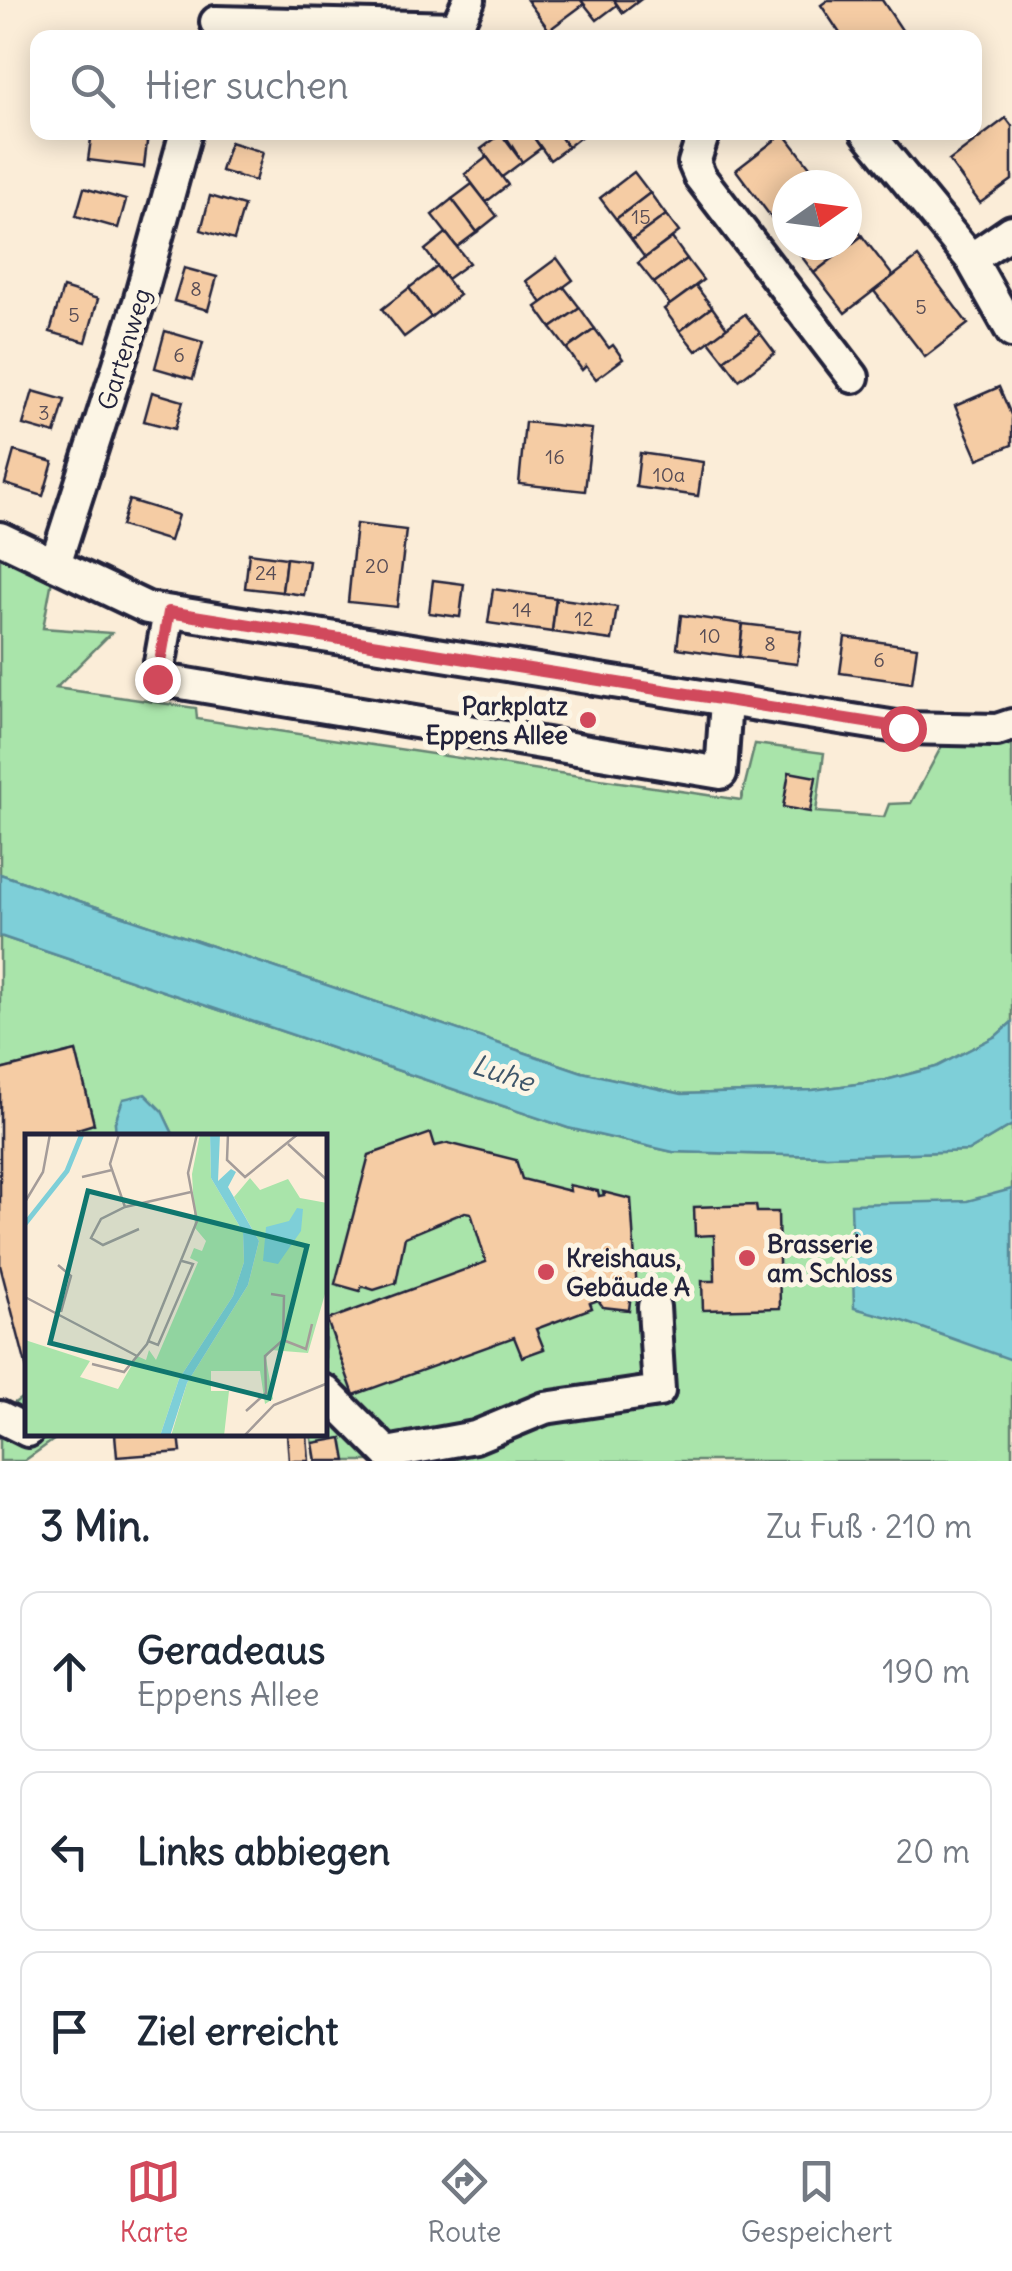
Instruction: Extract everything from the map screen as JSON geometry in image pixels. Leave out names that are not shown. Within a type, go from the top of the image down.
[{"type":"street","points":[[216,20],[456,28],[469,0]]},
{"type":"street","name":"Gartenweg","points":[[55,564],[140,302],[184,140]]},
{"type":"street","points":[[701,140],[694,163],[700,177],[853,377]]},
{"type":"street","points":[[874,140],[972,259],[1012,332]]},
{"type":"street","points":[[972,259],[1012,231]]},
{"type":"street","points":[[0,538],[147,608],[903,728],[997,730],[1012,725]]},
{"type":"street","points":[[169,612],[157,679],[720,772],[726,701]]},
{"type":"street","points":[[328,1395],[385,1457],[476,1437],[546,1408],[658,1391],[654,1306]]},
{"type":"street","points":[[0,1416],[25,1429]]},
{"type":"green space","points":[[0,538],[55,564],[43,628],[111,633],[56,688],[196,708],[197,719],[741,800],[755,744],[824,753],[816,812],[884,817],[889,804],[911,803],[950,731],[1012,725],[1012,1022],[996,1036],[936,1067],[886,1080],[813,1090],[682,1094],[582,1072],[0,874]]},
{"type":"green space","points":[[0,936],[568,1128],[673,1152],[827,1156],[968,1151],[1012,1125],[1012,1461],[316,1461],[311,1436],[328,1436],[328,1134],[173,1134],[162,1111],[115,1122],[116,1134],[78,1134],[77,1129],[94,1124],[76,1051],[0,1070]]},
{"type":"green space","points":[[25,1395],[25,1436],[59,1436],[24,1461],[0,1461],[0,1413]]},
{"type":"water","name":"Luhe","points":[[0,874],[582,1072],[682,1094],[813,1090],[886,1080],[936,1067],[996,1036],[1012,1022],[1012,1125],[968,1151],[827,1156],[673,1152],[568,1128],[0,936]]},
{"type":"water","points":[[145,1094],[162,1111],[173,1134],[116,1134],[115,1122],[123,1099]]},
{"type":"water","points":[[1012,1189],[1012,1360],[854,1308],[851,1204],[967,1201]]},
{"type":"building","points":[[527,0],[581,0],[584,4],[549,30]]},
{"type":"building","points":[[581,0],[614,0],[617,5],[597,20]]},
{"type":"building","points":[[614,0],[640,0],[623,13]]},
{"type":"building","points":[[828,0],[882,0],[902,30],[838,30],[821,5]]},
{"type":"building","points":[[1006,118],[1012,126],[1012,180],[980,203],[949,161],[982,140]]},
{"type":"building","points":[[91,140],[147,140],[144,167],[88,160]]},
{"type":"building","points":[[493,140],[506,140],[522,162],[502,177],[481,149]]},
{"type":"building","points":[[508,140],[536,140],[541,148],[522,162]]},
{"type":"building","points":[[536,140],[563,140],[568,147],[550,160]]},
{"type":"building","points":[[775,140],[789,140],[812,170],[772,170],[772,218],[736,170]]},
{"type":"building","points":[[230,142],[263,152],[255,181],[221,171]]},
{"type":"building","points":[[487,157],[508,185],[486,202],[465,174]]},
{"type":"building","points":[[634,172],[650,193],[616,219],[600,198]]},
{"type":"building","points":[[472,184],[497,216],[477,232],[452,199]]},
{"type":"building","points":[[84,188],[126,200],[118,228],[76,216]]},
{"type":"building","points":[[650,193],[666,215],[632,240],[616,219]]},
{"type":"building","points":[[210,196],[244,206],[234,240],[201,230]]},
{"type":"building","points":[[452,199],[477,232],[457,247],[432,215]]},
{"type":"building","points":[[666,215],[679,232],[645,258],[632,240]]},
{"type":"building","points":[[446,233],[469,263],[447,279],[425,250]]},
{"type":"building","points":[[862,236],[893,276],[845,313],[814,273],[831,260],[862,260]]},
{"type":"building","points":[[672,238],[687,259],[654,283],[638,263]]},
{"type":"building","points":[[918,257],[968,324],[925,357],[874,291]]},
{"type":"building","points":[[557,258],[573,280],[542,303],[526,281]]},
{"type":"building","points":[[687,259],[703,280],[670,305],[654,283]]},
{"type":"building","points":[[804,260],[831,260],[814,273]]},
{"type":"building","points":[[437,267],[459,295],[431,317],[409,288]]},
{"type":"building","points":[[184,268],[217,277],[208,310],[174,301]]},
{"type":"building","points":[[696,286],[712,307],[680,331],[664,309]]},
{"type":"building","points":[[564,287],[580,308],[551,328],[536,307]]},
{"type":"building","points":[[63,288],[98,299],[86,342],[50,332]]},
{"type":"building","points":[[409,288],[431,317],[404,337],[382,309]]},
{"type":"building","points":[[712,307],[727,328],[696,351],[680,331]]},
{"type":"building","points":[[580,308],[595,329],[567,349],[551,328]]},
{"type":"building","points":[[745,314],[760,333],[724,360],[709,341]]},
{"type":"building","points":[[595,329],[623,359],[596,379],[586,366],[582,370],[567,349]]},
{"type":"building","points":[[165,331],[203,342],[193,379],[155,368]]},
{"type":"building","points":[[760,333],[775,353],[739,380],[724,360]]},
{"type":"building","points":[[999,387],[1012,417],[1012,445],[978,459],[955,406]]},
{"type":"building","points":[[33,391],[65,400],[55,434],[23,425]]},
{"type":"building","points":[[152,392],[183,401],[175,429],[144,421]]},
{"type":"building","points":[[525,422],[592,429],[585,491],[519,484]]},
{"type":"building","points":[[14,451],[53,462],[43,496],[5,484]]},
{"type":"building","points":[[640,453],[703,462],[698,496],[636,487]]},
{"type":"building","points":[[129,500],[178,515],[170,541],[121,526]]},
{"type":"building","points":[[356,524],[406,530],[397,607],[348,602]]},
{"type":"building","points":[[249,553],[286,558],[282,592],[245,588]]},
{"type":"building","points":[[286,558],[309,561],[304,595],[282,592]]},
{"type":"building","points":[[433,580],[464,584],[460,617],[429,613]]},
{"type":"building","points":[[493,589],[556,598],[552,632],[488,623]]},
{"type":"building","points":[[556,598],[617,607],[612,640],[552,632]]},
{"type":"building","points":[[681,615],[743,624],[739,657],[677,648]]},
{"type":"building","points":[[743,624],[801,631],[797,664],[739,657]]},
{"type":"building","points":[[845,637],[917,647],[912,683],[840,673]]},
{"type":"building","points":[[789,772],[816,777],[810,812],[783,807]]},
{"type":"building","points":[[76,1051],[94,1124],[77,1129],[78,1134],[25,1134],[25,1361],[0,1265],[0,1070]]},
{"type":"building","name":"Kreishaus, Gebäude A","points":[[431,1133],[435,1146],[448,1143],[516,1160],[522,1179],[570,1191],[569,1185],[598,1191],[599,1196],[603,1192],[631,1199],[637,1292],[631,1293],[629,1310],[603,1307],[598,1300],[590,1303],[592,1308],[536,1329],[544,1349],[522,1357],[514,1337],[354,1395],[328,1320],[486,1262],[471,1213],[465,1212],[405,1237],[396,1283],[374,1290],[362,1286],[360,1291],[335,1284],[369,1155]]},
{"type":"building","name":"Brasserie am Schloss","points":[[756,1205],[757,1212],[778,1212],[780,1308],[703,1310],[702,1281],[715,1281],[714,1235],[695,1236],[694,1207]]},
{"type":"building","points":[[115,1436],[179,1436],[181,1452],[117,1457]]},
{"type":"building","points":[[287,1436],[307,1436],[309,1461],[289,1461]]},
{"type":"building","points":[[342,1438],[346,1461],[316,1461],[313,1443]]},
{"type":"place","name":"Parkplatz Eppens Allee","points":[[588,720]]},
{"type":"place","name":"Brasserie am Schloss","points":[[747,1258]]},
{"type":"place","name":"Kreishaus, Gebäude A","points":[[546,1272]]},
{"type":"route","points":[[157,679],[169,612],[903,728]]}]
